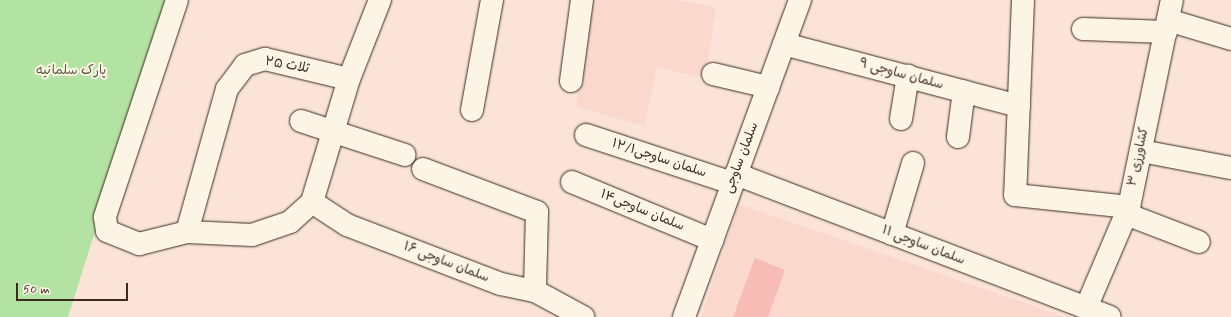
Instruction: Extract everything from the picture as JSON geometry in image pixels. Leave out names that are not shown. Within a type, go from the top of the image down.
[{"type":"street","points":[[177,0],[105,217],[106,231],[139,244],[187,232],[247,235],[265,232],[290,222],[312,202],[349,79],[380,0]]},
{"type":"street","points":[[472,110],[492,0]]},
{"type":"street","points":[[571,81],[582,0]]},
{"type":"street","name":"سلمان ساوجی","points":[[684,317],[800,0]]},
{"type":"street","points":[[1023,0],[1014,195],[1127,210],[1199,242]]},
{"type":"street","points":[[1083,29],[1169,18],[1231,39]]},
{"type":"street","name":"کشاورزی ۳","points":[[1086,308],[1127,210],[1141,152],[1169,18]]},
{"type":"street","name":"سلمان ساوجی ۹","points":[[784,44],[1019,106]]},
{"type":"street","name":"ثلاث ۲۵","points":[[187,232],[227,89],[245,65],[265,59],[349,79]]},
{"type":"street","points":[[713,74],[768,87]]},
{"type":"street","points":[[901,119],[908,76]]},
{"type":"street","points":[[958,137],[964,91]]},
{"type":"street","points":[[301,121],[334,130],[405,155]]},
{"type":"street","name":"سلمان ساوجی۱۲/۱","points":[[586,135],[734,179]]},
{"type":"street","points":[[1141,152],[1231,168]]},
{"type":"street","points":[[892,234],[913,163]]},
{"type":"street","points":[[423,168],[537,212],[535,291]]},
{"type":"street","name":"سلمان ساوجی ۱۱","points":[[734,179],[892,234],[1110,317]]},
{"type":"street","name":"سلمان ساوجی۱۴","points":[[572,182],[712,240]]},
{"type":"street","name":"سلمان ساوجی ۱۶","points":[[312,202],[347,226],[501,284],[535,291],[583,317]]},
{"type":"shaded area","points":[[589,0],[678,0],[716,7],[705,78],[657,68],[644,126],[576,107]]},
{"type":"shaded area","points":[[739,204],[1065,317],[701,317]]},
{"type":"green space","name":"پارک سلمانیه","points":[[0,0],[168,0],[68,317],[0,317]]},
{"type":"building","points":[[755,258],[785,270],[768,317],[733,317]]}]
